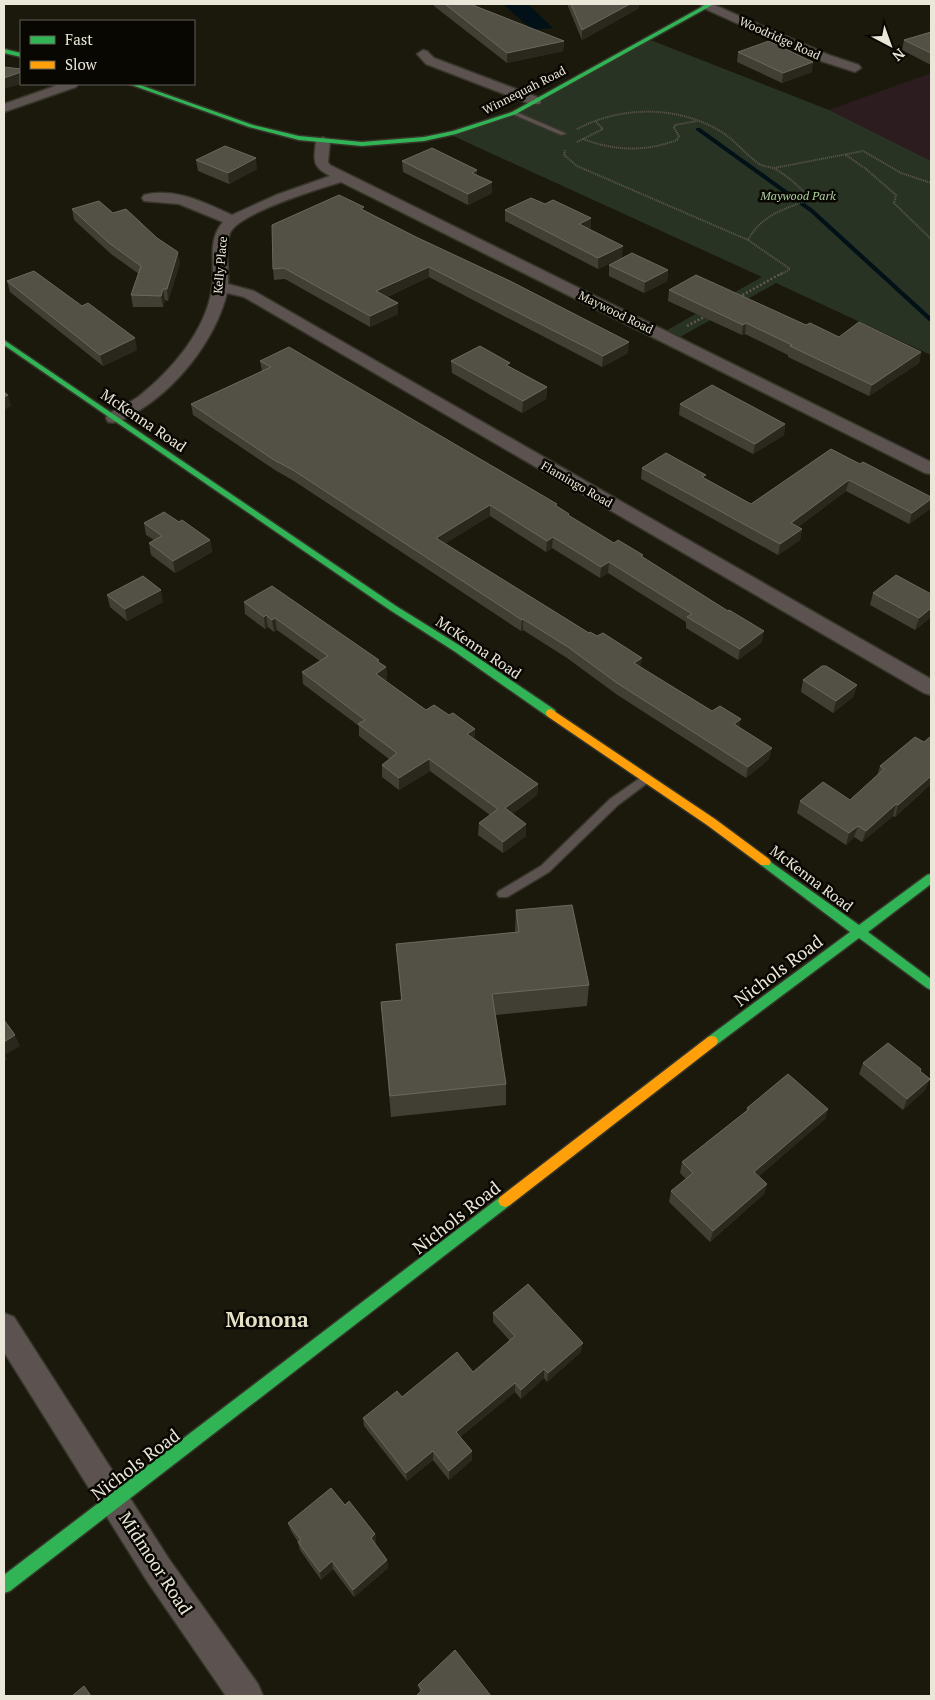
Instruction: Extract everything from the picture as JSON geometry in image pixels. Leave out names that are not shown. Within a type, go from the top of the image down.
[{"type":"street","name":"Woodridge Road","points":[[709,5],[825,58],[855,68]]},
{"type":"street","name":"Winnequah Road","points":[[135,85],[256,127],[300,138],[376,144],[438,137],[482,126],[514,113],[709,5]]},
{"type":"street","points":[[4,51],[20,55]]},
{"type":"street","points":[[423,54],[430,61],[535,101]]},
{"type":"street","points":[[4,108],[69,85]]},
{"type":"street","name":"Maywood Road","points":[[323,141],[321,162],[325,168],[931,469]]},
{"type":"street","name":"Kelly Place","points":[[114,418],[145,399],[178,368],[211,318],[220,286],[221,240],[223,231],[233,221],[264,205],[342,177]]},
{"type":"street","points":[[149,198],[167,196],[181,199],[233,221]]},
{"type":"street","name":"Flamingo Road","points":[[220,286],[249,294],[931,688]]},
{"type":"street","name":"McKenna Road","points":[[4,342],[393,608],[458,649],[711,822],[931,985]]},
{"type":"street","name":"Nichols Road","points":[[4,1585],[753,1010],[931,878]]},
{"type":"street","name":"Midmoor Road","points":[[4,1327],[158,1570],[246,1696]]},
{"type":"lane","points":[[514,113],[563,134]]},
{"type":"lane","points":[[503,894],[545,869],[614,802],[646,778]]},
{"type":"path","points":[[563,134],[595,121],[632,112],[653,111],[691,116],[721,132],[758,164],[773,168],[807,194],[810,200],[784,208],[766,218],[750,233],[748,240]]},
{"type":"path","points":[[576,143],[603,128],[595,121]]},
{"type":"path","points":[[563,134],[613,149],[645,149],[677,140],[678,136],[674,128],[679,123],[700,121]]},
{"type":"path","points":[[569,146],[563,151],[564,155],[577,166],[748,240],[790,269],[734,300]]},
{"type":"path","points":[[773,168],[863,151],[873,154],[887,166],[900,173],[931,183]]},
{"type":"path","points":[[846,155],[866,169],[896,195],[894,203],[931,239]]},
{"type":"path","points":[[667,338],[709,314]]},
{"type":"shaded area","points":[[503,4],[528,4],[553,28],[532,30]]},
{"type":"shaded area","points":[[931,73],[931,161],[829,110]]},
{"type":"green space","name":"Maywood Park","points":[[648,39],[829,110],[931,161],[931,355],[776,283],[673,341],[660,334],[762,277],[451,135],[483,126]]},
{"type":"building","points":[[445,4],[470,4],[564,41],[507,53]]},
{"type":"building","points":[[571,4],[630,4],[582,30]]},
{"type":"building","points":[[931,32],[931,53],[904,40]]},
{"type":"building","points":[[769,41],[813,62],[783,73],[738,52]]},
{"type":"building","points":[[4,67],[20,69],[20,72],[4,78]]},
{"type":"building","points":[[225,146],[256,158],[228,173],[196,160]]},
{"type":"building","points":[[432,148],[477,170],[472,173],[492,182],[468,194],[402,161]]},
{"type":"building","points":[[339,195],[364,207],[361,209],[416,237],[510,281],[629,342],[603,356],[429,267],[376,291],[398,303],[370,316],[284,268],[273,269],[272,225]]},
{"type":"building","points":[[531,198],[545,204],[553,200],[591,218],[579,224],[623,246],[598,258],[505,210]]},
{"type":"building","points":[[99,201],[113,213],[126,209],[157,238],[178,252],[167,289],[163,289],[161,296],[131,295],[141,266],[109,243],[72,209]]},
{"type":"building","points":[[632,253],[668,270],[645,282],[609,265]]},
{"type":"building","points":[[34,271],[82,306],[88,303],[135,338],[100,355],[7,281]]},
{"type":"building","points":[[696,275],[806,325],[810,323],[839,337],[859,322],[921,352],[872,385],[746,323],[743,325],[669,290]]},
{"type":"building","points":[[480,346],[510,363],[506,365],[547,387],[523,401],[451,361]]},
{"type":"building","points":[[289,347],[557,504],[555,505],[568,515],[614,543],[618,540],[728,611],[764,631],[740,649],[687,617],[692,614],[609,562],[601,567],[553,537],[547,541],[490,505],[436,538],[589,633],[597,636],[603,633],[642,658],[634,663],[712,711],[720,706],[741,719],[734,724],[772,748],[748,767],[617,683],[568,647],[522,620],[293,470],[274,460],[191,404],[271,367],[260,361]]},
{"type":"building","points":[[712,385],[785,424],[755,444],[680,404]]},
{"type":"building","points":[[831,449],[860,464],[863,462],[931,497],[931,499],[912,513],[849,480],[791,523],[802,529],[780,544],[642,468],[666,453],[706,475],[702,477],[751,504]]},
{"type":"building","points":[[164,512],[179,522],[182,520],[210,540],[173,561],[149,543],[162,536],[144,523]]},
{"type":"building","points":[[896,575],[931,594],[931,608],[919,618],[873,593]]},
{"type":"building","points":[[143,576],[161,590],[125,609],[107,595]]},
{"type":"building","points":[[272,586],[379,660],[377,661],[386,667],[376,674],[426,710],[434,705],[449,715],[453,713],[475,729],[467,734],[538,784],[505,808],[526,824],[503,842],[479,823],[498,809],[429,759],[399,778],[382,765],[397,753],[358,724],[365,720],[302,672],[328,656],[275,618],[272,620],[266,615],[264,617],[244,602]]},
{"type":"building","points":[[822,666],[826,666],[857,685],[836,701],[803,680]]},
{"type":"building","points":[[931,736],[931,776],[866,831],[858,826],[849,833],[800,801],[823,782],[850,800],[884,769],[880,766],[915,737],[924,742]]},
{"type":"building","points":[[572,905],[589,985],[492,994],[506,1084],[390,1096],[381,1002],[402,1000],[396,944],[519,932],[516,910]]},
{"type":"building","points":[[4,1020],[15,1035],[4,1042]]},
{"type":"building","points":[[888,1043],[921,1069],[920,1071],[930,1079],[907,1099],[863,1063]]},
{"type":"building","points":[[788,1074],[828,1109],[754,1172],[767,1184],[713,1231],[671,1191],[693,1173],[682,1162],[749,1109],[747,1108]]},
{"type":"building","points":[[528,1284],[583,1343],[548,1373],[544,1369],[521,1390],[515,1383],[456,1432],[472,1451],[449,1471],[433,1451],[406,1473],[363,1418],[397,1391],[402,1397],[457,1352],[473,1372],[515,1336],[493,1313]]},
{"type":"building","points":[[331,1488],[345,1505],[349,1501],[375,1534],[371,1538],[387,1560],[353,1590],[332,1561],[320,1572],[298,1542],[301,1540],[288,1523]]},
{"type":"building","points":[[455,1650],[491,1696],[416,1696],[422,1690],[418,1685]]},
{"type":"building","points":[[84,1686],[91,1696],[72,1696]]},
{"type":"waterway","points":[[698,129],[812,211],[931,320]]},
{"type":"traffic: fast","points":[[135,85],[251,126],[299,138],[362,144],[424,139],[454,133],[514,113],[711,4]]},
{"type":"traffic: fast","points":[[4,51],[20,55]]},
{"type":"traffic: fast","points":[[4,342],[393,608],[458,649],[551,713]]},
{"type":"traffic: fast","points":[[765,862],[931,985]]},
{"type":"traffic: fast","points":[[712,1041],[931,878]]},
{"type":"traffic: fast","points":[[4,1585],[505,1201]]},
{"type":"traffic: slow","points":[[551,713],[711,822],[765,862]]},
{"type":"traffic: slow","points":[[505,1201],[712,1041]]},
{"type":"district","name":"Monona","points":[[267,1319]]}]
